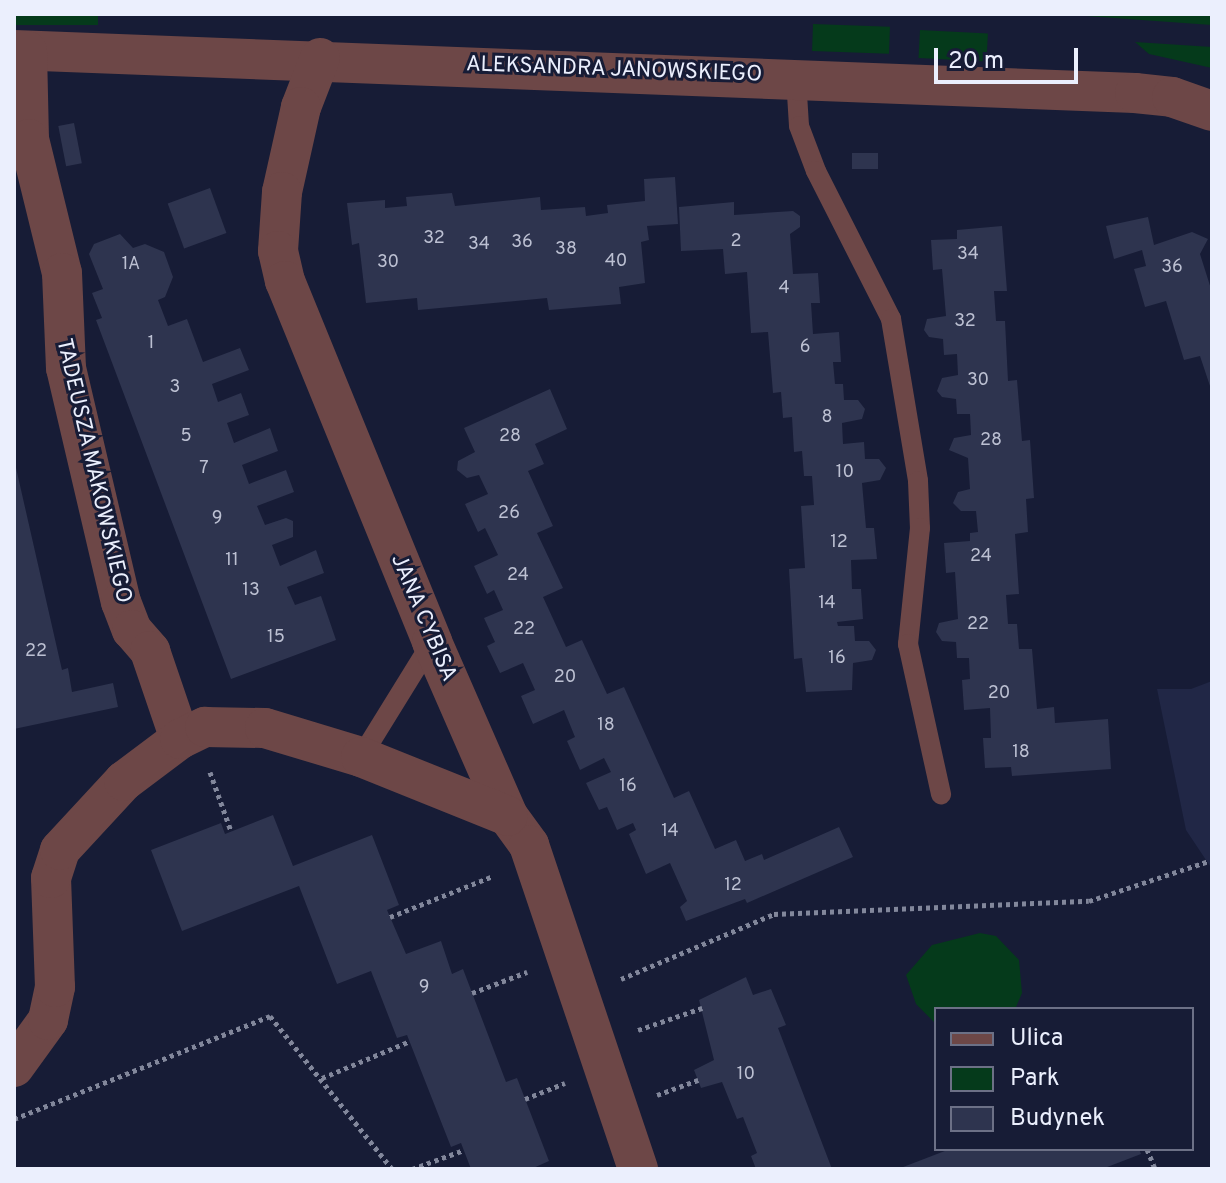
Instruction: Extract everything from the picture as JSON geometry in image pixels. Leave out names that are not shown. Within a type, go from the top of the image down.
[{"type":"street","name":"ALEKSANDRA JANOWSKIEGO","points":[[21,50],[320,58],[1135,93],[1172,97],[1212,111]]},
{"type":"street","name":"TADEUSZA MAKOWSKIEGO","points":[[21,50],[29,139],[64,285],[66,368],[121,602],[132,630],[150,651],[188,735]]},
{"type":"street","name":"JANA CYBISA","points":[[320,58],[301,107],[282,192],[278,251],[289,298],[432,642],[508,816],[534,860],[638,1169]]},
{"type":"street","points":[[14,1067],[48,1020],[55,987],[51,878],[60,850],[124,781],[188,735],[230,724],[265,728],[361,757],[508,816]]},
{"type":"lane","points":[[796,78],[799,126],[816,171],[891,319],[918,481],[920,528],[908,644],[941,794]]},
{"type":"lane","points":[[361,757],[432,642]]},
{"type":"path","points":[[188,735],[231,831]]},
{"type":"path","points":[[390,917],[534,860]]},
{"type":"path","points":[[581,996],[774,914],[1089,901],[1212,860]]},
{"type":"path","points":[[472,993],[567,956]]},
{"type":"path","points":[[630,1033],[702,1008]]},
{"type":"path","points":[[14,1119],[270,1016],[392,1169]]},
{"type":"path","points":[[322,1078],[410,1041]]},
{"type":"path","points":[[653,1096],[698,1080]]},
{"type":"path","points":[[412,1169],[464,1150]]},
{"type":"shaded area","points":[[1212,681],[1212,869],[1186,830],[1157,689],[1191,689]]},
{"type":"green space","points":[[14,14],[98,14],[98,25],[14,25]]},
{"type":"green space","points":[[1058,14],[1212,14],[1212,25]]},
{"type":"green space","points":[[813,24],[890,27],[889,54],[812,51]]},
{"type":"green space","points":[[920,30],[988,34],[986,62],[919,58]]},
{"type":"green space","points":[[1135,42],[1212,47],[1212,68],[1149,54]]},
{"type":"green space","points":[[980,933],[996,936],[1019,960],[1022,993],[1016,1007],[934,1007],[934,1022],[916,1004],[906,975],[932,945]]},
{"type":"building","points":[[74,123],[82,163],[66,166],[58,126]]},
{"type":"building","points":[[852,153],[878,153],[878,169],[852,169]]},
{"type":"building","points":[[675,177],[678,224],[647,226],[649,240],[641,242],[645,283],[619,287],[621,304],[549,310],[547,298],[418,310],[417,298],[366,303],[359,243],[352,245],[347,203],[385,200],[385,208],[407,206],[406,197],[452,193],[455,206],[540,197],[541,210],[585,207],[586,216],[608,213],[607,205],[645,201],[644,179]]},
{"type":"building","points":[[210,188],[226,233],[184,248],[168,203]]},
{"type":"building","points":[[734,202],[734,215],[793,211],[800,216],[800,227],[790,234],[793,274],[818,273],[820,303],[811,303],[813,334],[839,332],[841,362],[833,362],[835,384],[843,384],[844,400],[858,400],[865,409],[862,419],[842,423],[843,444],[864,442],[865,459],[879,459],[886,468],[880,480],[862,483],[866,528],[874,528],[877,559],[851,560],[852,589],[861,589],[863,619],[837,622],[838,626],[854,626],[855,641],[869,641],[876,650],[872,660],[853,663],[852,690],[806,692],[802,658],[794,659],[789,569],[805,568],[801,506],[814,505],[812,476],[804,476],[802,451],[794,452],[792,417],[783,418],[781,392],[773,393],[768,332],[751,333],[747,272],[725,274],[723,249],[681,251],[679,207]]},
{"type":"building","points":[[1148,217],[1154,245],[1192,232],[1208,239],[1200,254],[1212,292],[1212,392],[1200,356],[1184,360],[1166,301],[1145,307],[1134,269],[1146,266],[1142,250],[1114,259],[1106,226]]},
{"type":"building","points":[[1002,226],[1007,291],[994,291],[996,321],[1005,321],[1008,381],[1017,380],[1022,441],[1030,440],[1034,498],[1026,499],[1028,532],[1015,534],[1019,594],[1006,595],[1008,624],[1017,624],[1019,649],[1032,649],[1037,709],[1054,707],[1055,723],[1108,719],[1111,769],[1012,776],[1011,767],[985,768],[983,738],[991,738],[990,708],[964,710],[962,680],[970,679],[969,658],[957,658],[956,642],[942,641],[936,632],[939,623],[958,619],[955,572],[946,573],[944,543],[970,541],[970,533],[978,532],[976,511],[961,511],[953,503],[958,492],[970,489],[968,458],[949,450],[954,438],[971,435],[970,414],[957,414],[956,399],[942,397],[937,391],[942,378],[958,375],[957,354],[944,355],[943,339],[929,337],[924,330],[927,319],[946,316],[942,269],[933,270],[931,240],[957,239],[957,230]]},
{"type":"building","points":[[120,234],[133,248],[145,244],[164,252],[173,277],[165,297],[158,300],[168,326],[187,319],[203,362],[240,348],[249,370],[212,384],[218,402],[241,393],[249,415],[227,423],[234,443],[270,428],[278,451],[242,465],[249,484],[286,470],[294,492],[257,506],[265,525],[286,518],[293,521],[293,537],[272,545],[280,566],[316,550],[324,573],[287,587],[295,605],[321,596],[336,640],[231,679],[96,320],[102,318],[92,293],[103,289],[89,254],[94,244]]},
{"type":"building","points":[[550,389],[567,429],[535,444],[544,464],[528,471],[553,526],[537,533],[563,588],[543,597],[566,647],[582,640],[607,694],[624,687],[674,798],[689,791],[715,849],[736,840],[745,861],[762,854],[764,860],[839,827],[853,857],[747,903],[745,899],[686,921],[680,907],[687,901],[670,863],[646,874],[629,834],[636,830],[633,823],[617,830],[607,807],[599,810],[586,783],[611,772],[604,758],[580,770],[567,741],[575,737],[564,710],[533,724],[521,696],[535,690],[523,663],[500,673],[487,646],[495,642],[484,618],[503,610],[494,590],[487,594],[474,566],[498,555],[485,528],[478,532],[465,504],[488,494],[479,475],[467,478],[457,470],[458,461],[475,452],[464,428]]},
{"type":"building","points":[[14,459],[62,670],[68,668],[72,692],[113,683],[118,707],[14,729]]},
{"type":"building","points":[[273,815],[293,866],[372,835],[399,905],[387,910],[406,954],[441,941],[452,974],[463,969],[506,1082],[517,1078],[549,1161],[531,1169],[471,1169],[461,1143],[451,1147],[407,1035],[397,1038],[371,971],[337,984],[299,886],[182,931],[151,850],[221,823],[225,834]]},
{"type":"building","points":[[746,977],[753,995],[771,989],[786,1025],[778,1028],[832,1169],[756,1169],[751,1156],[757,1153],[743,1117],[737,1119],[722,1082],[701,1088],[694,1070],[714,1060],[699,1000]]},
{"type":"building","points":[[945,1151],[1140,1151],[1141,1154],[1102,1169],[898,1169]]}]
